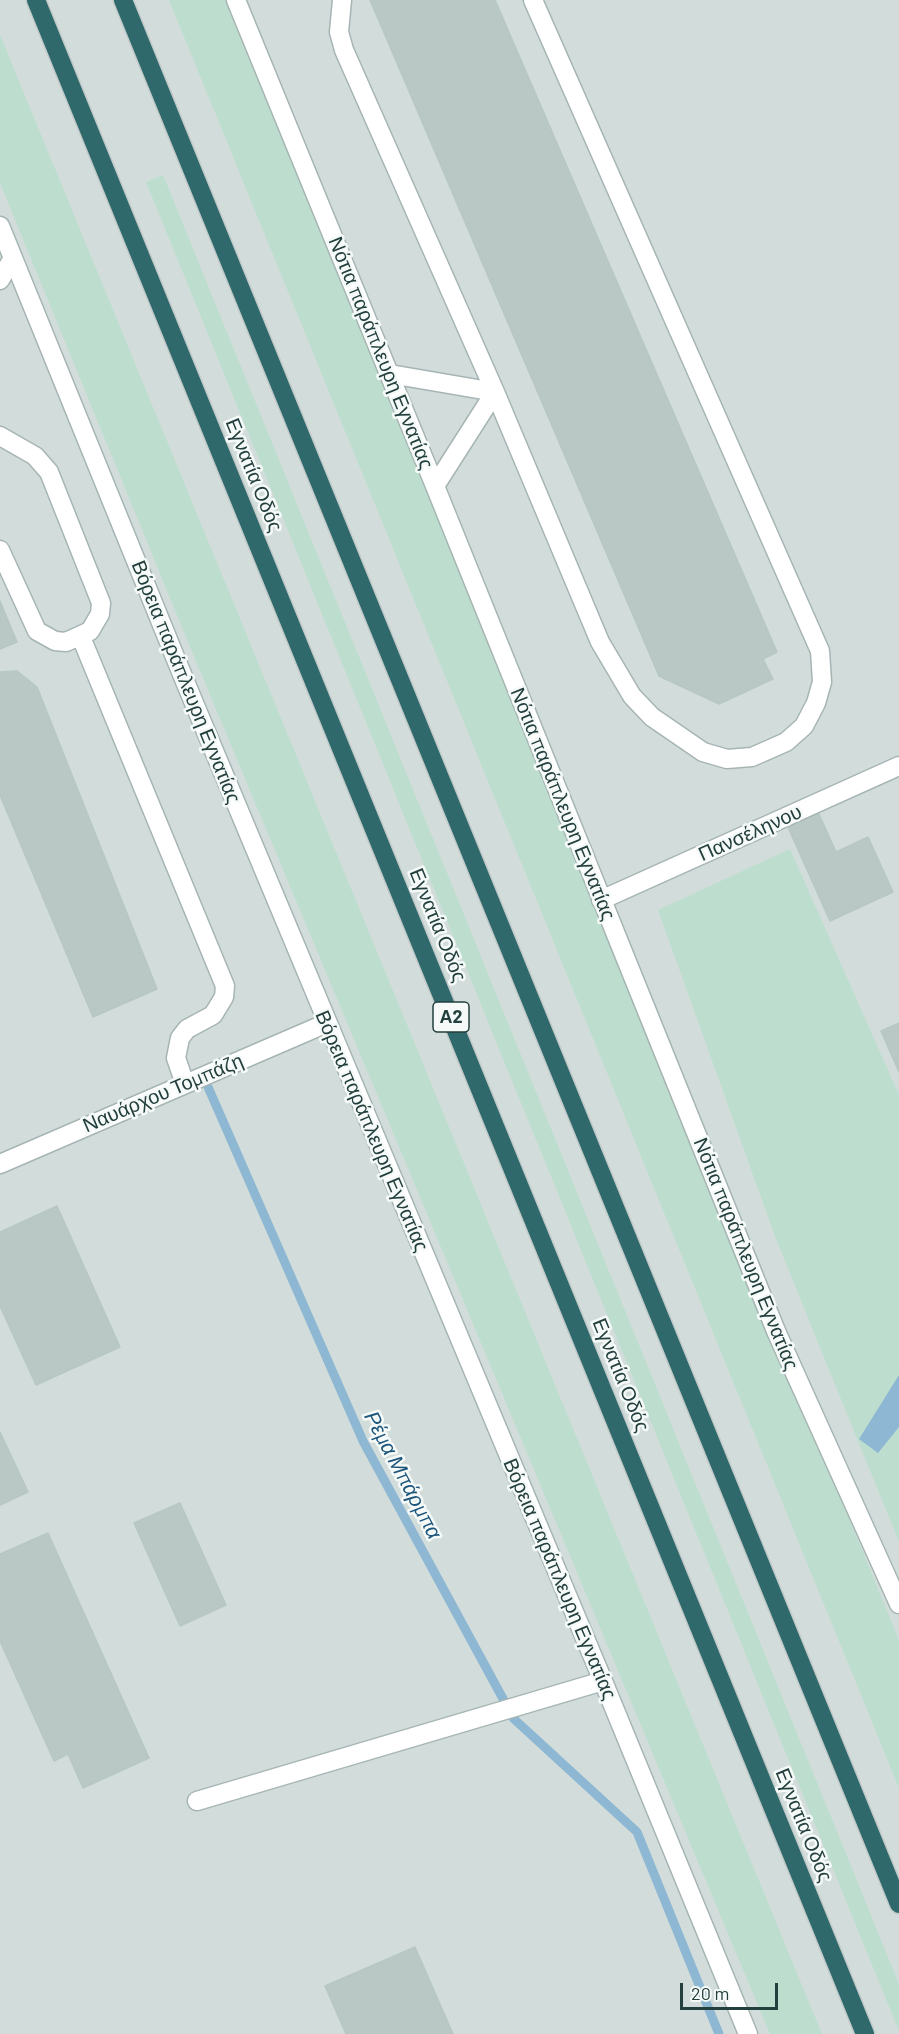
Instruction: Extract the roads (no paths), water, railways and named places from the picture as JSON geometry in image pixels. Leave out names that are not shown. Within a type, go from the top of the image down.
[{"type":"highway","name":"Εγνατία Οδός","points":[[36,0],[865,2034]]},
{"type":"highway","points":[[123,0],[899,1904]]},
{"type":"street","name":"Νότια παράπλευρη Εγνατίας","points":[[236,0],[390,374],[776,1331],[899,1604]]},
{"type":"street","points":[[342,0],[339,32],[344,50],[495,392],[600,642],[641,707],[703,752],[727,759],[746,758],[764,753],[796,735],[811,715],[822,682],[822,661],[817,640],[533,0]]},
{"type":"street","name":"Βόρεια παράπλευρη Εγνατίας","points":[[0,226],[327,1023],[603,1681],[748,2034]]},
{"type":"street","points":[[0,280],[13,258]]},
{"type":"street","points":[[390,374],[495,392]]},
{"type":"street","points":[[435,486],[495,392]]},
{"type":"street","points":[[0,436],[34,456],[46,467],[98,593],[101,603],[96,623],[81,637],[66,642],[55,641],[37,631],[0,550]]},
{"type":"street","points":[[81,637],[225,986],[224,997],[213,1015],[187,1029],[180,1038],[176,1058],[185,1084]]},
{"type":"street","name":"Πανσέληνου","points":[[602,900],[899,766]]},
{"type":"street","name":"Ναυάρχου Τομπάζη","points":[[0,1164],[327,1023]]},
{"type":"street","points":[[196,1801],[603,1681]]},
{"type":"water","points":[[899,1375],[899,1427],[878,1453],[859,1439]]},
{"type":"waterway","name":"Ρέμα Μπάρμπα","points":[[208,1087],[363,1441],[514,1719],[637,1832],[719,2034]]}]
